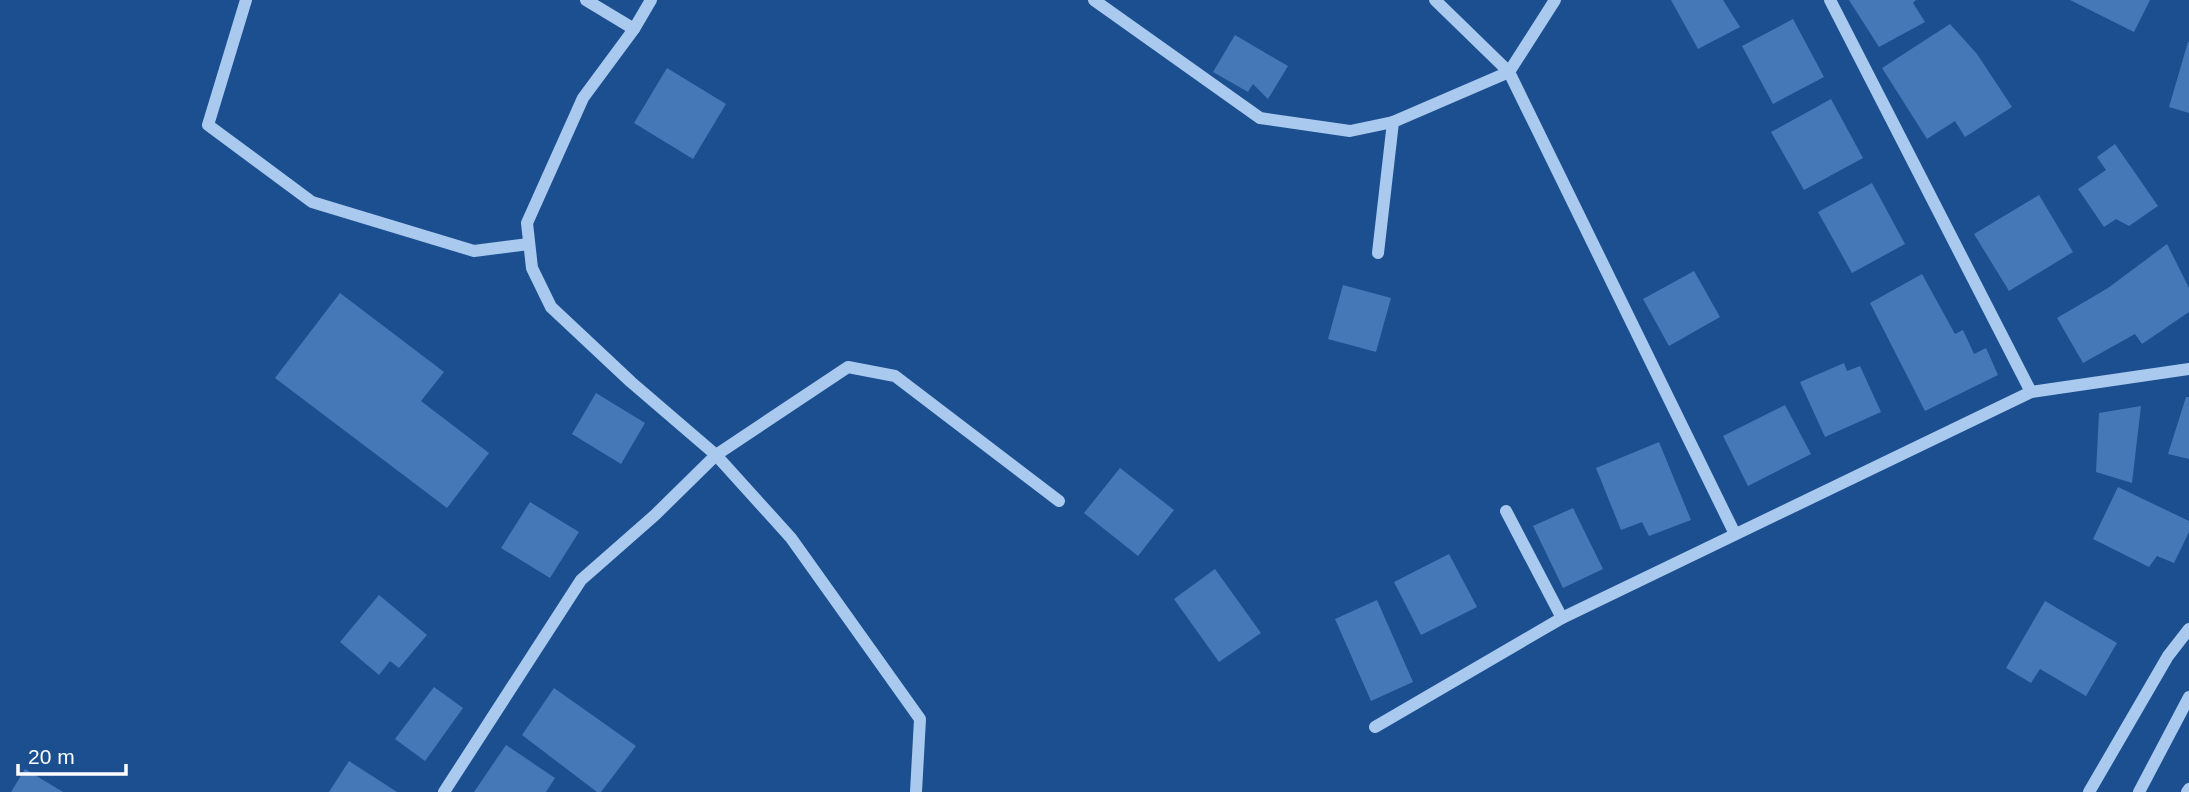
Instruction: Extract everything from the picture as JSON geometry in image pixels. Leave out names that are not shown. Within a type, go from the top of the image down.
[{"type":"street","points":[[246,0],[208,125],[312,202],[474,251],[529,244]]},
{"type":"street","points":[[586,0],[634,29]]},
{"type":"street","points":[[651,0],[634,29],[583,98],[527,223],[531,268],[551,307],[631,382],[716,455],[791,538],[920,719],[916,792]]},
{"type":"street","points":[[1094,0],[1260,118],[1350,131],[1393,121],[1509,72],[1555,0]]},
{"type":"street","points":[[1435,0],[1509,72],[1735,534]]},
{"type":"street","points":[[1830,0],[2031,392]]},
{"type":"street","points":[[1378,253],[1393,121]]},
{"type":"street","points":[[444,792],[581,580],[655,515],[716,455],[848,368],[895,376],[1059,501]]},
{"type":"street","points":[[1375,727],[1562,618],[2031,392],[2189,369]]},
{"type":"street","points":[[1506,511],[1562,618]]},
{"type":"street","points":[[2089,792],[2168,656],[2189,629]]},
{"type":"street","points":[[2139,792],[2189,697]]},
{"type":"building","points":[[1671,0],[1723,0],[1740,27],[1698,49]]},
{"type":"building","points":[[1849,0],[1916,0],[1913,3],[1925,22],[1879,47]]},
{"type":"building","points":[[2070,0],[2150,0],[2134,32]]},
{"type":"building","points":[[1793,19],[1824,77],[1773,104],[1742,46]]},
{"type":"building","points":[[1950,24],[1977,54],[2012,107],[1965,137],[1955,121],[1927,139],[1882,68]]},
{"type":"building","points":[[1235,35],[1288,66],[1268,99],[1253,84],[1248,92],[1213,72]]},
{"type":"building","points":[[2189,42],[2189,113],[2169,107]]},
{"type":"building","points":[[667,68],[726,104],[693,159],[634,123]]},
{"type":"building","points":[[1831,99],[1863,158],[1804,190],[1771,132]]},
{"type":"building","points":[[2115,144],[2158,206],[2129,226],[2116,219],[2104,227],[2078,189],[2106,170],[2097,157]]},
{"type":"building","points":[[1872,183],[1905,244],[1852,273],[1818,212]]},
{"type":"building","points":[[2039,195],[2073,252],[2009,291],[1974,234]]},
{"type":"building","points":[[2167,244],[2189,288],[2189,312],[2142,344],[2135,334],[2083,363],[2057,318],[2108,288]]},
{"type":"building","points":[[1694,271],[1720,317],[1669,346],[1643,299]]},
{"type":"building","points":[[1922,274],[1955,334],[1963,330],[1974,354],[1986,348],[1998,375],[1925,411],[1870,303]]},
{"type":"building","points":[[1343,285],[1391,298],[1376,352],[1328,339]]},
{"type":"building","points":[[340,293],[444,372],[421,401],[489,453],[447,508],[275,378]]},
{"type":"building","points":[[1844,363],[1847,371],[1860,366],[1881,412],[1825,437],[1800,382]]},
{"type":"building","points":[[596,393],[645,423],[621,464],[572,434]]},
{"type":"building","points":[[2186,397],[2189,397],[2189,459],[2168,454]]},
{"type":"building","points":[[1785,405],[1811,454],[1748,486],[1723,436]]},
{"type":"building","points":[[2141,406],[2132,483],[2096,472],[2099,413]]},
{"type":"building","points":[[1659,442],[1691,520],[1649,536],[1642,522],[1621,530],[1596,468]]},
{"type":"building","points":[[1120,468],[1174,510],[1138,556],[1084,513]]},
{"type":"building","points":[[2118,487],[2189,521],[2189,532],[2174,563],[2157,556],[2149,567],[2093,539]]},
{"type":"building","points":[[530,502],[579,532],[550,578],[501,548]]},
{"type":"building","points":[[1573,508],[1603,569],[1563,588],[1533,526]]},
{"type":"building","points":[[1449,554],[1477,607],[1421,635],[1394,582]]},
{"type":"building","points":[[1215,569],[1261,633],[1219,662],[1174,599]]},
{"type":"building","points":[[379,595],[427,635],[399,668],[390,661],[379,675],[340,642]]},
{"type":"building","points":[[1377,600],[1413,682],[1371,701],[1335,619]]},
{"type":"building","points":[[2045,601],[2117,643],[2086,696],[2040,669],[2031,683],[2006,668]]},
{"type":"building","points":[[434,687],[463,708],[425,761],[395,739]]},
{"type":"building","points":[[554,688],[636,746],[601,792],[597,792],[522,735]]},
{"type":"building","points":[[506,745],[555,778],[546,792],[474,792]]},
{"type":"building","points":[[349,761],[397,792],[329,792]]},
{"type":"building","points":[[25,769],[63,792],[11,792]]}]
